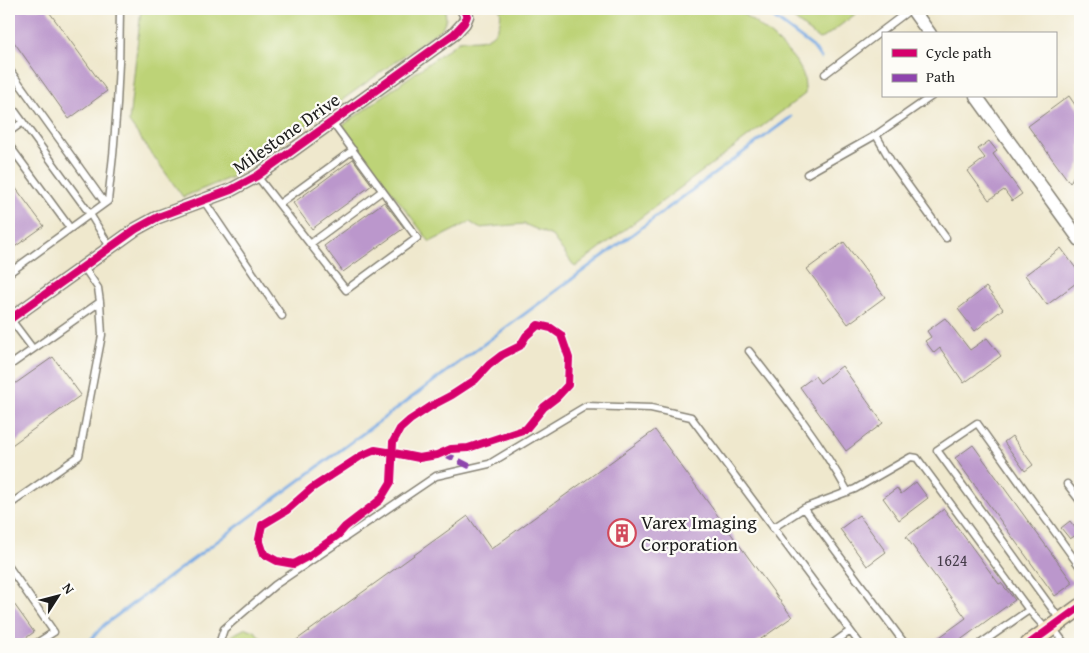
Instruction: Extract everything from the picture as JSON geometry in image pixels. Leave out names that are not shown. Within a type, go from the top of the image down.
[{"type":"main road","points":[[1029,644],[1080,607]]},
{"type":"street","points":[[911,9],[928,32]]},
{"type":"street","name":"Milestone Drive","points":[[9,318],[136,229],[158,217],[231,190],[257,176],[454,34],[464,23],[465,12]]},
{"type":"street","points":[[977,98],[1080,240]]},
{"type":"lane","points":[[9,272],[108,200],[120,65],[120,9]]},
{"type":"lane","points":[[825,74],[911,9]]},
{"type":"lane","points":[[9,69],[105,203]]},
{"type":"lane","points":[[807,174],[876,135],[929,98]]},
{"type":"lane","points":[[9,104],[90,214],[110,247]]},
{"type":"lane","points":[[9,132],[22,122]]},
{"type":"lane","points":[[257,176],[346,290],[417,238],[332,122]]},
{"type":"lane","points":[[876,135],[892,163],[946,238]]},
{"type":"lane","points":[[9,145],[70,228]]},
{"type":"lane","points":[[279,204],[353,150]]},
{"type":"lane","points":[[310,244],[382,191]]},
{"type":"lane","points":[[204,201],[282,316]]},
{"type":"lane","points":[[9,505],[79,456],[102,335],[100,291],[84,266]]},
{"type":"lane","points":[[9,366],[100,302]]},
{"type":"lane","points":[[9,318],[33,349]]},
{"type":"lane","points":[[749,351],[798,414],[832,462],[848,492]]},
{"type":"lane","points":[[219,644],[224,629],[275,585],[436,476],[489,464],[586,406],[651,408],[691,417],[860,644]]},
{"type":"lane","points":[[1065,644],[937,450],[977,423],[1080,567]]},
{"type":"lane","points":[[774,528],[804,508],[848,492],[911,457],[917,458],[1029,610],[1054,626]]},
{"type":"lane","points":[[1067,484],[1080,501]]},
{"type":"lane","points":[[804,508],[905,644]]},
{"type":"lane","points":[[9,567],[54,632],[35,644]]},
{"type":"lane","points":[[980,644],[1029,610]]},
{"type":"lane","points":[[832,644],[850,631]]},
{"type":"green space","points":[[141,9],[445,9],[446,19],[442,28],[259,160],[232,177],[183,197],[129,122]]},
{"type":"green space","points":[[500,9],[736,9],[786,49],[794,59],[804,78],[805,94],[575,267],[552,236],[524,224],[479,228],[470,222],[430,242],[342,126],[459,41],[478,40],[489,37],[499,25]]},
{"type":"green space","points":[[781,9],[862,9],[825,37],[819,39]]},
{"type":"green space","points":[[246,628],[255,631],[265,644],[225,644],[232,635]]},
{"type":"building","points":[[9,9],[47,9],[107,91],[69,119],[9,35]]},
{"type":"building","points":[[1069,96],[1080,112],[1080,163],[1070,183],[1028,126]]},
{"type":"building","points":[[989,141],[997,151],[993,154],[1022,194],[1012,201],[1004,190],[989,200],[968,171],[985,158],[978,149]]},
{"type":"building","points":[[353,159],[372,185],[312,229],[293,203]]},
{"type":"building","points":[[15,187],[44,226],[9,251],[9,191]]},
{"type":"building","points":[[384,202],[404,228],[343,272],[324,246]]},
{"type":"building","points":[[844,242],[885,297],[848,324],[807,269]]},
{"type":"building","points":[[1061,248],[1080,274],[1080,280],[1047,305],[1025,275]]},
{"type":"building","points":[[986,287],[1003,309],[975,331],[958,309]]},
{"type":"building","points":[[945,318],[970,350],[987,338],[1001,356],[964,383],[940,348],[934,353],[925,341],[931,337],[927,331]]},
{"type":"building","points":[[53,357],[81,395],[9,447],[9,388]]},
{"type":"building","points":[[842,366],[883,423],[846,451],[800,387],[815,376],[820,383]]},
{"type":"building","name":"Varex Imaging Corporation","points":[[655,430],[792,617],[754,644],[291,644],[468,516],[491,549]]},
{"type":"building","points":[[1012,436],[1033,465],[1025,471],[1004,442]]},
{"type":"building","points":[[973,445],[1073,583],[1055,596],[955,458]]},
{"type":"building","points":[[916,482],[928,498],[899,520],[883,498],[897,488],[901,494]]},
{"type":"building","points":[[944,509],[999,584],[1001,583],[1015,600],[955,644],[930,644],[966,618],[906,537]]},
{"type":"building","points":[[859,515],[886,552],[867,566],[840,529]]},
{"type":"building","points":[[1070,521],[1079,533],[1070,539],[1061,528]]},
{"type":"building","points":[[9,597],[34,632],[18,644],[9,644]]},
{"type":"waterway","points":[[762,9],[813,47],[821,58]]},
{"type":"waterway","points":[[87,644],[104,625],[791,117]]},
{"type":"marked path","points":[[443,453],[473,468]]},
{"type":"cycle path","points":[[9,320],[136,229],[158,217],[231,190],[257,176],[454,34],[464,23],[467,16],[463,9]]},
{"type":"cycle path","points":[[394,453],[375,450],[361,456],[312,488],[287,510],[262,525],[259,539],[264,554],[277,561],[294,564],[338,535],[345,527],[380,500],[391,482],[393,442],[400,429],[410,420],[475,380],[502,355],[520,346],[526,336],[538,325],[551,328],[561,335],[569,358],[568,385],[544,407],[526,429],[468,448],[451,449],[437,455],[419,458],[394,453]]},
{"type":"cycle path","points":[[1029,644],[1080,607]]},
{"type":"place","name":"Varex Imaging Corporation","points":[[622,533]]}]
